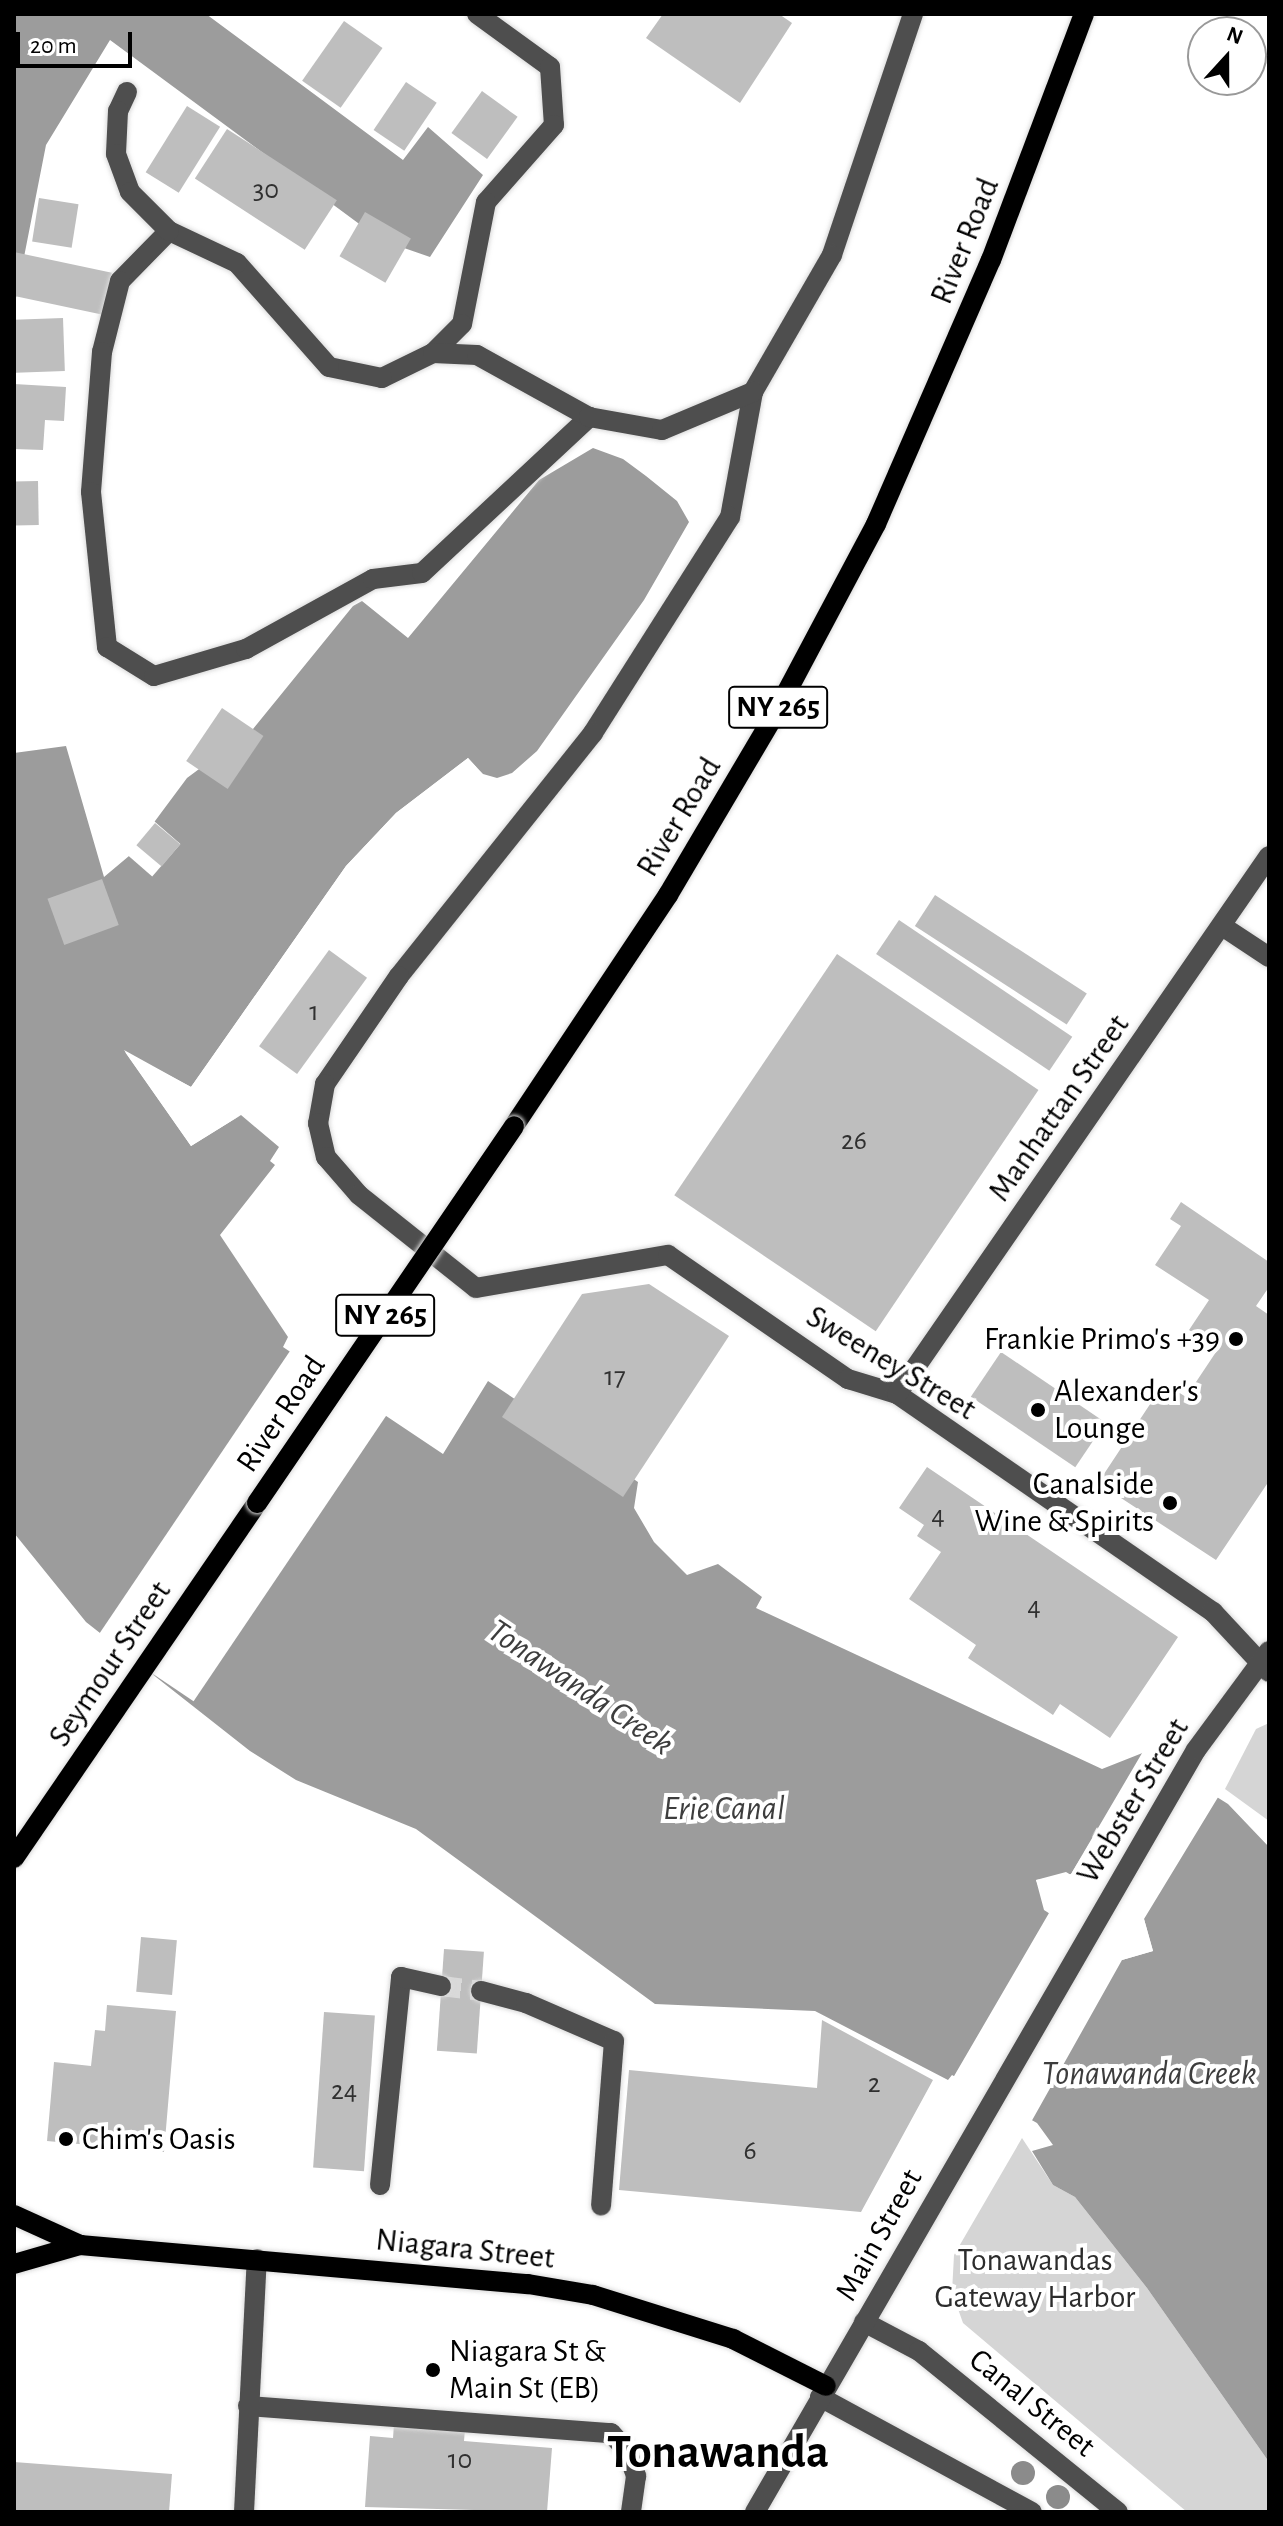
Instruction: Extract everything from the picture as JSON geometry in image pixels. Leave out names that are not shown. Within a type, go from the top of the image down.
[{"type":"main road","name":"River Road","points":[[257,1503],[668,895],[775,714],[876,524],[991,260],[1084,14]]},
{"type":"main road","name":"Seymour Street","points":[[14,1858],[257,1503]]},
{"type":"main road","name":"Niagara Street","points":[[14,2215],[80,2245],[528,2284],[593,2295],[733,2339],[823,2392]]},
{"type":"main road","name":"Niagara Street","points":[[14,2264],[25,2265],[80,2245]]},
{"type":"street","points":[[127,92],[118,111],[116,154],[130,192],[169,231],[237,263],[329,367],[382,378],[433,353],[462,324],[486,202],[554,125],[550,67],[477,14]]},
{"type":"street","points":[[433,353],[477,355],[589,417],[662,430],[753,392],[832,255],[913,14]]},
{"type":"street","points":[[169,231],[120,281],[102,352],[91,492],[107,647],[154,676],[246,649],[373,579],[422,573],[589,417]]},
{"type":"street","points":[[462,324],[477,355]]},
{"type":"street","name":"Sweeney Street","points":[[753,392],[730,517],[593,733],[399,976],[325,1084],[318,1123],[326,1157],[359,1195],[476,1288],[668,1255],[848,1379],[897,1394],[1213,1612],[1266,1663]]},
{"type":"street","name":"Manhattan Street","points":[[897,1394],[1269,856]]},
{"type":"street","points":[[1222,926],[1269,957]]},
{"type":"street","name":"Webster Street","points":[[1056,1988],[1196,1750],[1266,1663]]},
{"type":"street","points":[[380,2185],[401,1977],[441,1986]]},
{"type":"street","name":"Main Street","points":[[755,2512],[1056,1988]]},
{"type":"street","points":[[481,1991],[526,2003],[614,2041],[601,2205]]},
{"type":"street","points":[[244,2512],[257,2259]]},
{"type":"street","name":"Canal Street","points":[[864,2322],[919,2351],[1118,2512]]},
{"type":"street","points":[[823,2392],[1032,2512]]},
{"type":"street","points":[[248,2406],[549,2424],[611,2433],[627,2451],[636,2476],[631,2512]]},
{"type":"green space","points":[[1269,1723],[1269,1821],[1225,1789],[1256,1729]]},
{"type":"green space","name":"Tonawandas Gateway Harbor","points":[[1022,2138],[1053,2185],[1075,2197],[1147,2288],[1269,2462],[1269,2512],[1187,2512],[963,2323],[952,2292],[954,2255]]},
{"type":"water","points":[[14,14],[206,14],[403,160],[428,127],[483,175],[430,257],[381,240],[110,40],[46,145],[14,308]]},
{"type":"water","name":"Erie Canal","points":[[593,448],[623,459],[646,476],[677,501],[689,522],[644,600],[537,751],[512,773],[497,778],[483,774],[468,758],[396,813],[346,866],[191,1087],[125,1052],[191,1146],[241,1115],[279,1147],[270,1161],[275,1165],[220,1235],[288,1337],[283,1347],[443,1454],[488,1381],[638,1482],[634,1508],[654,1542],[687,1575],[718,1564],[762,1597],[756,1608],[1102,1769],[1145,1752],[1228,1804],[1269,1847],[1269,2462],[1147,2288],[1075,2197],[1053,2185],[1032,2151],[1053,2145],[1037,2123],[952,2075],[948,2080],[815,2011],[655,2004],[416,1829],[296,1780],[250,1751],[86,1622],[14,1533],[14,753],[66,746],[104,877],[129,856],[187,778],[253,729],[353,606],[362,601],[408,638],[539,480]],"holes":[[[1066,1872],[1144,1919],[1153,1951],[1122,1960],[1044,1910],[1036,1880]]]},
{"type":"pier","points":[[468,758],[477,768],[468,763],[399,816],[349,869],[194,1090],[137,1062],[192,1141],[241,1115],[191,1146],[124,1050],[191,1087],[346,866],[396,813]]},
{"type":"pier","points":[[154,821],[180,844],[152,876],[126,853]]},
{"type":"pier","points":[[292,1348],[388,1413],[194,1701],[97,1637]]},
{"type":"pier","points":[[1145,1748],[1220,1794],[1144,1919],[1153,1951],[1122,1960],[1030,2124],[953,2080],[950,2083],[1049,1913],[1036,1880],[1071,1874]],"holes":[[[1066,1877],[1141,1922],[1148,1948],[1123,1955],[1047,1907],[1041,1883]]]},
{"type":"building","points":[[663,14],[779,14],[792,23],[740,103],[646,38]]},
{"type":"building","points":[[344,21],[383,48],[341,108],[302,81]]},
{"type":"building","points":[[406,82],[437,103],[404,151],[374,130]]},
{"type":"building","points":[[482,91],[518,117],[487,159],[451,133]]},
{"type":"building","points":[[187,106],[220,127],[179,193],[146,172]]},
{"type":"building","points":[[227,129],[337,200],[305,250],[195,178]]},
{"type":"building","points":[[39,198],[79,204],[72,248],[32,241]]},
{"type":"building","points":[[365,212],[411,238],[385,283],[340,256]]},
{"type":"building","points":[[14,252],[112,273],[103,315],[14,296]]},
{"type":"building","points":[[63,318],[65,371],[16,373],[14,320]]},
{"type":"building","points":[[14,384],[66,387],[64,421],[45,420],[43,450],[14,449]]},
{"type":"building","points":[[14,481],[38,481],[39,525],[15,525]]},
{"type":"building","points":[[222,708],[263,736],[228,789],[186,761]]},
{"type":"building","points":[[155,823],[180,844],[162,866],[136,845]]},
{"type":"building","points":[[102,879],[119,925],[64,945],[47,899]]},
{"type":"building","points":[[935,895],[1087,994],[1067,1025],[915,926]]},
{"type":"building","points":[[899,920],[1072,1037],[1049,1071],[876,954]]},
{"type":"building","points":[[329,950],[367,978],[297,1074],[259,1046]]},
{"type":"building","points":[[837,954],[1038,1090],[876,1331],[674,1195]]},
{"type":"building","points":[[1181,1202],[1269,1262],[1269,1287],[1256,1306],[1269,1315],[1269,1481],[1216,1560],[1098,1483],[1164,1383],[1186,1397],[1218,1349],[1189,1330],[1209,1300],[1155,1265],[1181,1226],[1170,1219]]},
{"type":"building","points":[[649,1284],[729,1336],[623,1497],[502,1417],[582,1294]]},
{"type":"building","name":"Alexander's Lounge","points":[[1001,1352],[1105,1422],[1075,1467],[971,1397]]},
{"type":"building","points":[[927,1467],[1178,1637],[1110,1738],[1060,1704],[1053,1715],[968,1658],[976,1645],[909,1599],[941,1552],[917,1536],[924,1525],[899,1508]]},
{"type":"building","points":[[141,1937],[177,1940],[172,1995],[136,1992]]},
{"type":"building","points":[[444,1949],[484,1952],[477,2054],[437,2051]]},
{"type":"building","points":[[107,2005],[176,2011],[164,2152],[47,2141],[54,2062],[91,2066],[95,2030],[105,2031]]},
{"type":"building","points":[[324,2012],[375,2016],[364,2171],[313,2168]]},
{"type":"building","points":[[822,2020],[933,2080],[861,2212],[619,2190],[629,2070],[817,2088]]},
{"type":"building","points":[[394,2424],[465,2429],[464,2441],[552,2448],[547,2512],[365,2507],[370,2436],[393,2438]]},
{"type":"building","points":[[14,2462],[172,2474],[169,2512],[14,2512]]},
{"type":"tunnel","points":[[441,1986],[481,1991]]},
{"type":"place","name":"Frankie Primo's +39","points":[[1236,1339]]},
{"type":"place","name":"Alexander's Lounge","points":[[1038,1410]]},
{"type":"place","name":"Canalside Wine & Spirits","points":[[1170,1503]]},
{"type":"place","name":"Chim's Oasis","points":[[66,2139]]},
{"type":"place","name":"Niagara St & Main St (EB)","points":[[433,2370]]},
{"type":"district","name":"Tonawanda","points":[[718,2454]]},
{"type":"water label","name":"Tonawanda Creek","points":[[580,1688]]},
{"type":"water label","name":"Tonawanda Creek","points":[[1149,2075]]}]
